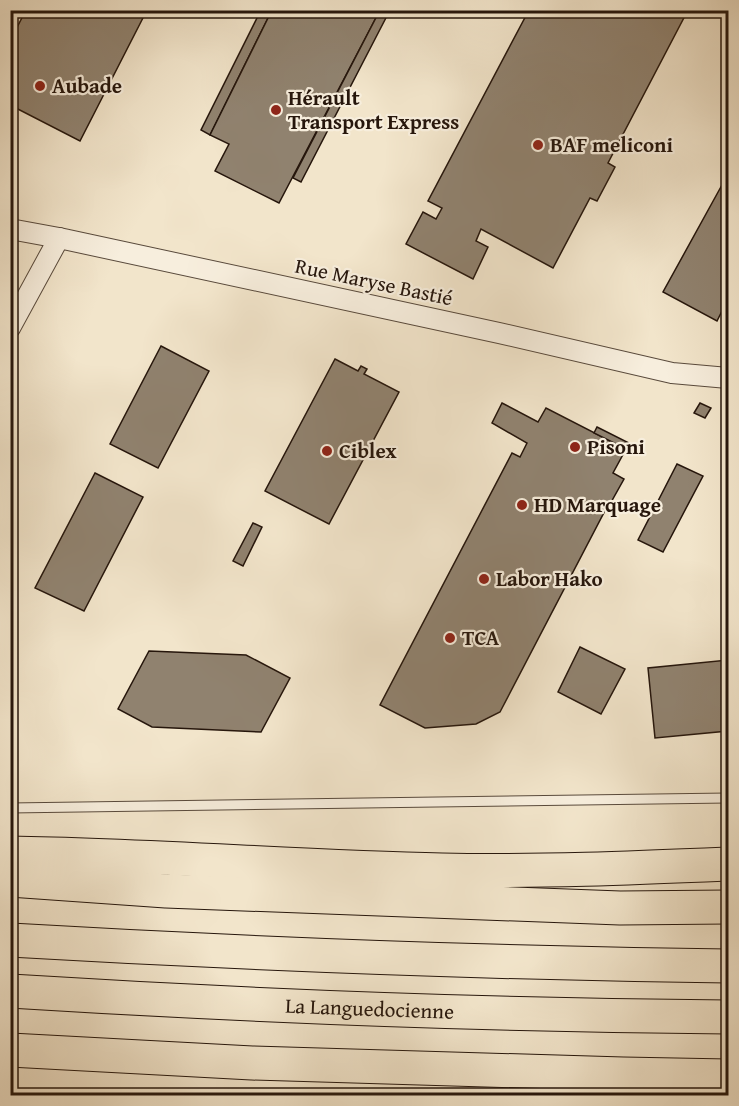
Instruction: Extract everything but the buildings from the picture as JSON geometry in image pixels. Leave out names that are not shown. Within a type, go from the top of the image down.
[{"type":"highway","points":[[10,853],[492,871],[561,871],[729,864]]},
{"type":"highway","points":[[10,880],[166,891],[620,908],[729,908]]},
{"type":"highway","points":[[10,940],[378,958],[729,966]]},
{"type":"highway","name":"La Languedocienne","points":[[10,991],[349,1009],[729,1017]]},
{"type":"highway","points":[[10,1050],[252,1063],[729,1076]]},
{"type":"highway","points":[[252,1063],[492,1089],[601,1095]]},
{"type":"street","name":"Rue Maryse Bastié","points":[[10,229],[672,373],[729,378]]},
{"type":"street","points":[[10,328],[59,238]]},
{"type":"lane","points":[[10,808],[729,798]]},
{"type":"place","name":"Aubade","points":[[40,86]]},
{"type":"place","name":"Hérault Transport Express","points":[[276,110]]},
{"type":"place","name":"BAF meliconi","points":[[538,145]]},
{"type":"place","name":"Pisoni","points":[[575,447]]},
{"type":"place","name":"Ciblex","points":[[327,451]]},
{"type":"place","name":"HD Marquage","points":[[522,505]]},
{"type":"place","name":"Labor Hako","points":[[484,579]]},
{"type":"place","name":"TCA","points":[[450,638]]}]
